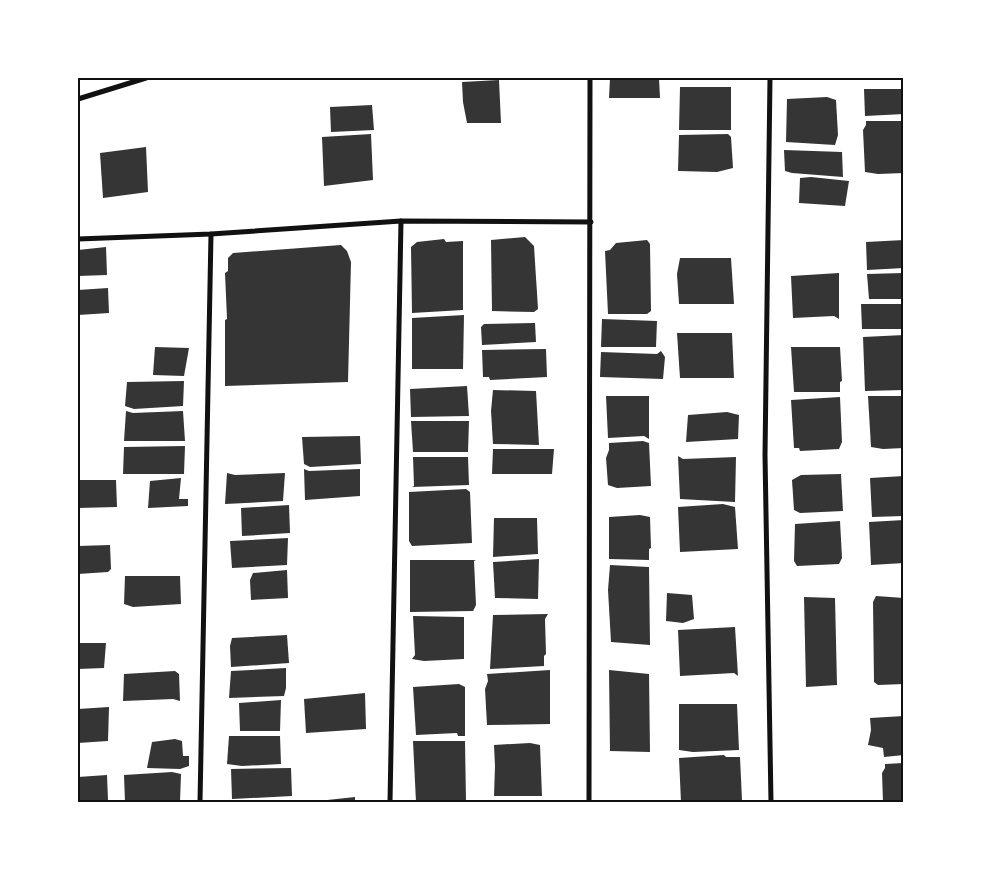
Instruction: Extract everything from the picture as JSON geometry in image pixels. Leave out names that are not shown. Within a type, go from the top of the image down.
[{"type":"street","points":[[78,100],[146,78]]},
{"type":"street","points":[[589,802],[590,78]]},
{"type":"street","points":[[770,78],[765,455],[771,802]]},
{"type":"street","points":[[78,239],[211,234],[401,221],[591,222]]},
{"type":"street","points":[[390,802],[401,221]]},
{"type":"street","points":[[200,802],[211,234]]},
{"type":"building","points":[[610,78],[659,78],[660,98],[609,98]]},
{"type":"building","points":[[499,80],[501,123],[467,123],[462,82]]},
{"type":"building","points":[[680,87],[731,87],[731,130],[679,130]]},
{"type":"building","points":[[864,89],[904,89],[904,114],[865,116]]},
{"type":"building","points":[[827,97],[836,100],[838,135],[835,145],[786,142],[787,99]]},
{"type":"building","points":[[372,105],[374,130],[331,132],[330,107]]},
{"type":"building","points":[[866,121],[904,121],[904,173],[878,174],[865,172],[863,130]]},
{"type":"building","points":[[371,134],[373,180],[324,186],[322,137]]},
{"type":"building","points":[[728,134],[731,137],[733,168],[717,172],[678,171],[679,135]]},
{"type":"building","points":[[146,147],[148,192],[103,198],[100,153]]},
{"type":"building","points":[[784,150],[842,152],[843,177],[785,171]]},
{"type":"building","points":[[811,177],[849,181],[845,206],[799,203],[800,178]]},
{"type":"building","points":[[525,237],[534,246],[538,309],[534,312],[492,311],[491,240]]},
{"type":"building","points":[[444,239],[446,242],[463,241],[463,310],[412,313],[411,247],[417,242]]},
{"type":"building","points":[[647,240],[650,244],[651,311],[647,314],[608,314],[605,251],[610,250],[616,243]]},
{"type":"building","points":[[904,240],[904,268],[867,270],[866,242]]},
{"type":"building","points":[[341,245],[347,251],[351,262],[348,382],[225,386],[225,320],[227,319],[225,273],[228,271],[228,258],[233,253]]},
{"type":"building","points":[[106,247],[107,275],[78,276],[78,250]]},
{"type":"building","points":[[680,258],[731,258],[734,304],[679,304],[677,274]]},
{"type":"building","points":[[839,273],[839,319],[834,316],[793,318],[791,276]]},
{"type":"building","points":[[904,273],[904,299],[869,299],[867,274]]},
{"type":"building","points":[[108,288],[109,313],[78,315],[78,290]]},
{"type":"building","points":[[861,304],[904,304],[904,329],[862,329]]},
{"type":"building","points":[[464,315],[463,369],[412,369],[412,318]]},
{"type":"building","points":[[602,319],[657,321],[656,347],[601,347]]},
{"type":"building","points":[[535,323],[536,342],[482,345],[481,327],[484,324]]},
{"type":"building","points":[[677,333],[732,333],[734,378],[680,378]]},
{"type":"building","points":[[904,335],[904,390],[865,391],[863,337]]},
{"type":"building","points":[[155,347],[189,348],[184,376],[153,375]]},
{"type":"building","points":[[791,347],[840,347],[842,381],[840,382],[840,392],[794,392]]},
{"type":"building","points":[[546,349],[547,377],[490,380],[489,377],[483,377],[482,350]]},
{"type":"building","points":[[661,351],[665,357],[663,379],[600,377],[601,352],[657,354]]},
{"type":"building","points":[[184,381],[183,406],[134,409],[125,406],[127,382]]},
{"type":"building","points":[[467,386],[469,416],[411,417],[410,389]]},
{"type":"building","points":[[493,390],[536,391],[539,445],[493,444],[491,411]]},
{"type":"building","points":[[606,396],[649,396],[649,439],[644,436],[608,438]]},
{"type":"building","points":[[868,396],[904,396],[904,448],[883,449],[871,447]]},
{"type":"building","points":[[840,397],[842,442],[839,449],[800,451],[799,448],[794,448],[791,400]]},
{"type":"building","points":[[126,411],[133,413],[183,411],[185,441],[124,441]]},
{"type":"building","points":[[727,412],[739,415],[738,439],[686,442],[688,415]]},
{"type":"building","points":[[411,421],[469,421],[468,452],[413,452]]},
{"type":"building","points":[[360,436],[361,464],[310,467],[304,464],[302,437]]},
{"type":"building","points":[[643,441],[649,443],[651,486],[617,488],[608,485],[606,458],[609,443]]},
{"type":"building","points":[[185,446],[184,474],[123,474],[124,447]]},
{"type":"building","points":[[493,449],[554,449],[552,474],[492,474]]},
{"type":"building","points":[[678,456],[683,459],[736,457],[735,502],[680,499]]},
{"type":"building","points":[[413,457],[468,457],[469,485],[412,487],[414,486]]},
{"type":"building","points":[[304,469],[309,471],[360,469],[360,496],[305,500]]},
{"type":"building","points":[[227,473],[235,475],[285,473],[283,501],[225,504]]},
{"type":"building","points":[[841,474],[843,511],[800,513],[794,510],[792,480],[801,475]]},
{"type":"building","points":[[904,476],[904,516],[872,517],[870,478]]},
{"type":"building","points":[[181,478],[179,499],[188,499],[188,506],[148,508],[150,481]]},
{"type":"building","points":[[78,480],[116,480],[117,507],[78,508]]},
{"type":"building","points":[[466,489],[470,492],[472,543],[412,546],[409,541],[409,492]]},
{"type":"building","points":[[723,504],[735,507],[738,549],[680,552],[678,507]]},
{"type":"building","points":[[289,505],[290,533],[242,536],[241,508]]},
{"type":"building","points":[[640,515],[650,517],[651,548],[649,549],[649,560],[609,559],[609,517]]},
{"type":"building","points":[[494,518],[537,518],[538,554],[493,557]]},
{"type":"building","points":[[904,520],[904,563],[871,565],[869,522]]},
{"type":"building","points":[[840,521],[842,558],[839,564],[797,566],[794,561],[795,524]]},
{"type":"building","points":[[288,538],[287,565],[232,568],[230,541]]},
{"type":"building","points":[[110,545],[111,569],[108,572],[78,574],[78,546]]},
{"type":"building","points":[[539,559],[538,599],[495,598],[493,562]]},
{"type":"building","points":[[410,560],[476,560],[474,561],[476,605],[473,611],[410,612]]},
{"type":"building","points":[[610,565],[649,567],[650,645],[611,642],[608,590]]},
{"type":"building","points":[[287,570],[288,598],[251,600],[250,580],[253,573]]},
{"type":"building","points":[[125,576],[180,576],[181,604],[133,607],[124,604]]},
{"type":"building","points":[[667,593],[692,595],[694,619],[683,623],[666,621]]},
{"type":"building","points":[[876,596],[904,598],[904,684],[878,685],[874,682],[873,602]]},
{"type":"building","points":[[804,597],[835,598],[837,685],[806,687]]},
{"type":"building","points":[[548,614],[545,619],[546,654],[544,656],[544,666],[490,669],[493,615]]},
{"type":"building","points":[[413,616],[464,617],[464,659],[424,661],[412,659],[415,655]]},
{"type":"building","points":[[735,627],[738,676],[734,673],[680,676],[678,630]]},
{"type":"building","points":[[287,635],[289,663],[231,667],[230,646],[232,638]]},
{"type":"building","points":[[78,643],[106,643],[104,668],[78,669]]},
{"type":"building","points":[[286,668],[284,696],[229,698],[231,671]]},
{"type":"building","points":[[550,670],[550,724],[487,725],[485,689],[488,681],[487,674]]},
{"type":"building","points":[[609,670],[649,674],[650,752],[610,751]]},
{"type":"building","points":[[175,671],[179,674],[180,701],[173,699],[123,701],[124,674]]},
{"type":"building","points":[[459,684],[465,687],[465,736],[458,736],[457,733],[416,735],[413,687]]},
{"type":"building","points":[[365,693],[366,729],[306,733],[304,699]]},
{"type":"building","points":[[281,700],[280,731],[240,731],[239,703]]},
{"type":"building","points":[[679,704],[737,704],[739,750],[693,752],[679,750]]},
{"type":"building","points":[[109,707],[108,741],[78,743],[78,709]]},
{"type":"building","points":[[904,716],[904,755],[884,757],[883,748],[868,745],[871,730],[870,718]]},
{"type":"building","points":[[229,736],[280,736],[281,764],[242,766],[227,764]]},
{"type":"building","points":[[175,739],[182,741],[183,756],[189,756],[189,766],[180,769],[147,768],[152,742]]},
{"type":"building","points":[[413,741],[465,741],[466,802],[416,802]]},
{"type":"building","points":[[530,743],[540,745],[542,796],[494,796],[494,745]]},
{"type":"building","points":[[724,755],[726,757],[740,757],[742,800],[736,802],[681,802],[679,758]]},
{"type":"building","points":[[904,763],[904,802],[883,802],[882,773],[885,764]]},
{"type":"building","points":[[291,768],[292,796],[232,799],[231,769]]},
{"type":"building","points":[[172,772],[181,774],[180,802],[125,802],[124,775]]},
{"type":"building","points":[[107,775],[108,800],[106,802],[78,802],[78,777]]},
{"type":"building","points":[[355,797],[355,802],[318,802],[318,801]]}]
